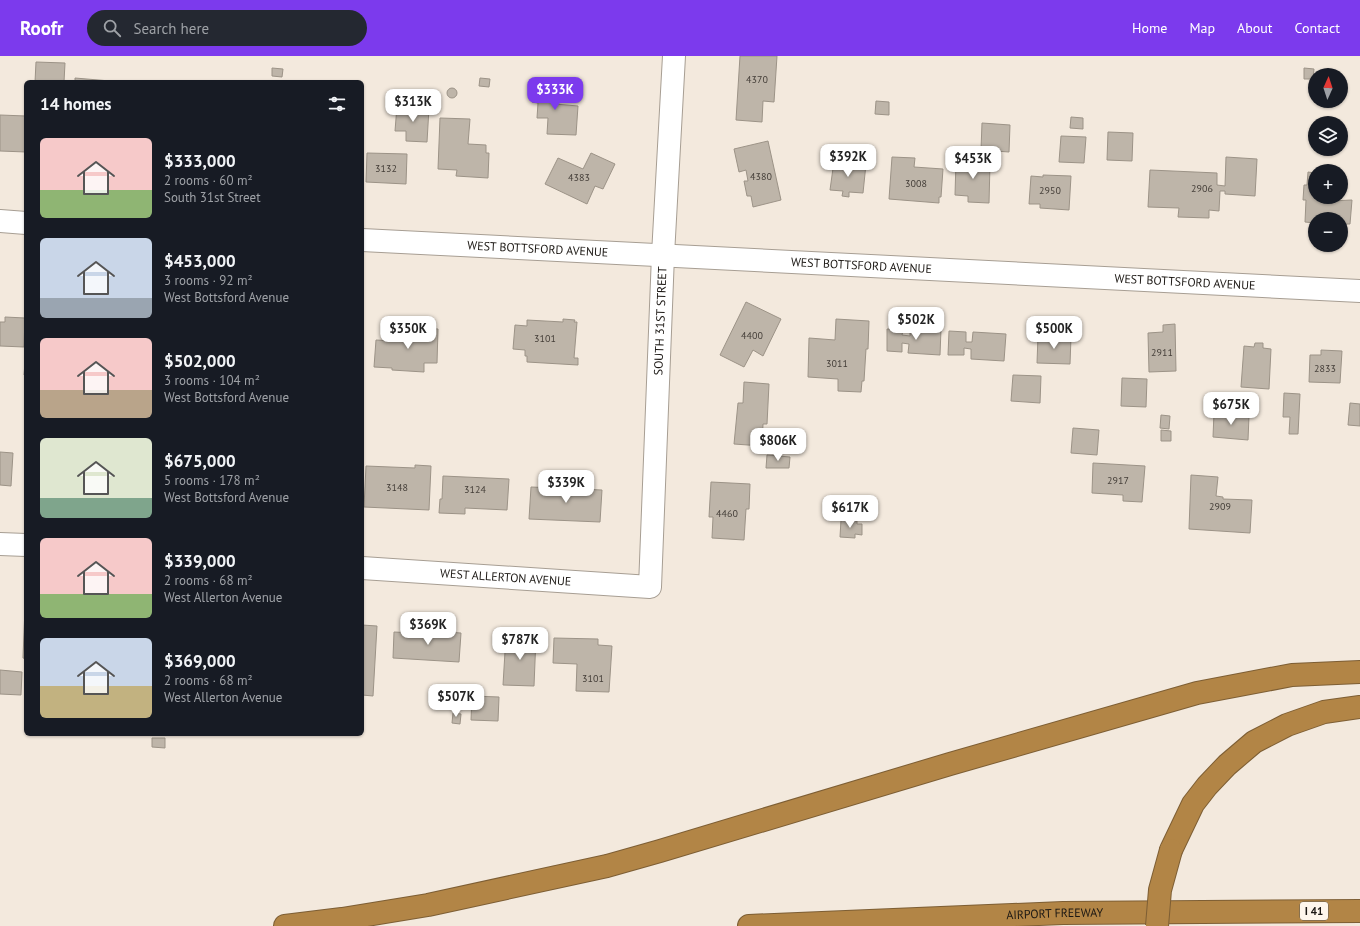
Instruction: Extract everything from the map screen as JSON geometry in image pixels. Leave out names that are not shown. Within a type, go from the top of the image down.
[{"type":"highway","points":[[285,926],[428,905],[607,866],[957,762],[1197,693],[1292,675],[1360,672]]},
{"type":"highway","points":[[1157,926],[1160,890],[1171,850],[1193,804],[1207,786],[1227,765],[1254,742],[1287,725],[1324,712],[1360,707]]},
{"type":"highway","name":"AIRPORT FREEWAY","points":[[749,926],[1063,913],[1360,911]]},
{"type":"street","name":"SOUTH 31ST STREET","points":[[650,587],[663,255],[674,56]]},
{"type":"street","points":[[0,221],[24,223]]},
{"type":"street","name":"WEST BOTTSFORD AVENUE","points":[[364,240],[1360,291]]},
{"type":"street","points":[[0,544],[24,546]]},
{"type":"street","name":"WEST ALLERTON AVENUE","points":[[364,568],[650,587]]},
{"type":"building","points":[[740,56],[777,56],[774,102],[763,101],[762,122],[736,120]]},
{"type":"building","points":[[36,62],[65,63],[64,80],[35,80]]},
{"type":"building","points":[[272,68],[283,69],[282,77],[272,76]]},
{"type":"building","points":[[1304,68],[1308,68],[1308,79],[1304,79]]},
{"type":"building","points":[[75,78],[98,80],[75,80]]},
{"type":"building","points":[[480,78],[490,79],[489,87],[479,86]]},
{"type":"building","points":[[533,84],[556,86],[555,104],[578,106],[576,135],[547,134],[548,118],[537,118],[538,103],[532,102]]},
{"type":"building","points":[[450,88],[454,88],[456,89],[456,97],[450,98],[447,95],[447,91]]},
{"type":"building","points":[[876,101],[889,102],[889,115],[875,114]]},
{"type":"building","points":[[397,106],[429,108],[427,142],[406,141],[406,131],[395,131]]},
{"type":"building","points":[[0,115],[24,116],[24,152],[0,151]]},
{"type":"building","points":[[1071,117],[1083,118],[1083,129],[1070,128]]},
{"type":"building","points":[[440,118],[470,119],[468,144],[486,145],[486,153],[489,153],[488,178],[456,176],[457,170],[438,169]]},
{"type":"building","points":[[982,123],[1010,125],[1009,152],[981,150]]},
{"type":"building","points":[[1108,132],[1133,133],[1132,161],[1107,160]]},
{"type":"building","points":[[1061,136],[1086,137],[1084,163],[1059,162]]},
{"type":"building","points":[[768,141],[781,200],[753,207],[751,196],[747,196],[744,181],[748,181],[746,170],[739,172],[734,149]]},
{"type":"building","points":[[367,153],[407,154],[406,184],[366,182]]},
{"type":"building","points":[[591,153],[615,164],[603,189],[595,186],[587,204],[545,184],[558,158],[583,169]]},
{"type":"building","points":[[892,157],[915,158],[914,167],[943,169],[941,197],[939,197],[939,203],[889,199]]},
{"type":"building","points":[[966,157],[975,157],[975,163],[990,163],[989,203],[968,202],[968,196],[955,195],[956,161],[966,161]]},
{"type":"building","points":[[1226,157],[1257,159],[1255,196],[1225,194],[1225,191],[1220,191],[1219,211],[1209,210],[1209,218],[1178,217],[1179,208],[1148,207],[1150,170],[1217,173],[1217,185],[1225,186]]},
{"type":"building","points":[[834,161],[866,164],[863,193],[849,192],[849,197],[842,196],[843,191],[830,190]]},
{"type":"building","points":[[1308,172],[1308,204],[1348,204],[1348,200],[1352,200],[1350,224],[1348,224],[1348,212],[1308,212],[1308,222],[1305,222],[1306,200],[1303,200],[1304,185],[1307,185]]},
{"type":"building","points":[[1043,175],[1071,176],[1069,210],[1040,208],[1040,204],[1029,204],[1031,176],[1043,177]]},
{"type":"building","points":[[746,302],[781,319],[763,356],[753,350],[744,367],[720,355]]},
{"type":"building","points":[[5,317],[24,318],[24,347],[0,346],[0,322],[5,322]]},
{"type":"building","points":[[563,319],[575,320],[574,322],[577,322],[574,358],[578,358],[578,365],[527,362],[525,350],[513,349],[515,325],[527,326],[527,320],[563,322]]},
{"type":"building","points":[[836,319],[869,321],[868,349],[866,349],[864,381],[862,381],[861,392],[838,391],[838,379],[808,377],[809,338],[835,340]]},
{"type":"building","points":[[1175,324],[1176,371],[1149,372],[1148,333],[1163,332],[1163,325]]},
{"type":"building","points":[[416,328],[438,329],[437,363],[424,363],[424,372],[374,367],[376,340],[394,341],[395,330],[416,332]]},
{"type":"building","points":[[910,328],[941,329],[940,355],[908,353],[909,344],[902,343],[902,352],[887,351],[887,329],[903,330],[902,335],[910,336]]},
{"type":"building","points":[[949,331],[966,332],[966,342],[972,342],[973,332],[1006,334],[1004,361],[971,359],[971,349],[964,348],[964,355],[948,355]]},
{"type":"building","points":[[1038,336],[1071,337],[1070,364],[1037,363]]},
{"type":"building","points":[[1255,343],[1263,343],[1263,348],[1271,349],[1269,389],[1241,387],[1244,346],[1254,347]]},
{"type":"building","points":[[1321,350],[1342,351],[1340,383],[1309,382],[1310,355],[1321,355]]},
{"type":"building","points":[[1013,375],[1041,376],[1040,403],[1011,401]]},
{"type":"building","points":[[1122,378],[1147,379],[1146,407],[1121,406]]},
{"type":"building","points":[[744,382],[769,384],[767,424],[763,424],[762,446],[734,444],[738,403],[743,403]]},
{"type":"building","points":[[1284,393],[1300,394],[1298,434],[1289,434],[1290,417],[1283,417]]},
{"type":"building","points":[[1350,403],[1360,404],[1360,426],[1348,425]]},
{"type":"building","points":[[1214,413],[1249,416],[1248,440],[1213,437]]},
{"type":"building","points":[[1161,415],[1170,416],[1169,429],[1160,428]]},
{"type":"building","points":[[1073,428],[1099,430],[1097,455],[1071,453]]},
{"type":"building","points":[[1161,430],[1171,431],[1171,441],[1161,441]]},
{"type":"building","points":[[0,452],[13,453],[11,486],[0,485]]},
{"type":"building","points":[[767,455],[790,457],[789,468],[766,468]]},
{"type":"building","points":[[1093,463],[1145,466],[1142,502],[1123,501],[1123,495],[1092,493]]},
{"type":"building","points":[[415,465],[431,466],[429,510],[364,507],[366,466],[415,468]]},
{"type":"building","points":[[1191,475],[1218,477],[1216,496],[1223,497],[1223,499],[1252,500],[1250,533],[1189,529]]},
{"type":"building","points":[[443,476],[509,479],[507,510],[465,508],[465,514],[439,513],[440,499],[442,499]]},
{"type":"building","points":[[711,482],[750,484],[749,509],[746,509],[744,540],[712,538],[713,517],[709,517]]},
{"type":"building","points":[[531,487],[602,490],[600,522],[529,519]]},
{"type":"building","points":[[841,520],[857,521],[857,524],[862,524],[862,535],[855,534],[855,538],[840,537]]},
{"type":"building","points":[[364,625],[377,626],[373,696],[364,695]]},
{"type":"building","points":[[415,630],[461,633],[459,662],[393,658],[394,632],[414,633]]},
{"type":"building","points":[[24,633],[24,658],[23,658]]},
{"type":"building","points":[[506,635],[536,637],[534,686],[503,685]]},
{"type":"building","points":[[554,638],[598,639],[598,645],[612,646],[609,692],[576,691],[577,664],[553,663]]},
{"type":"building","points":[[0,670],[22,672],[21,695],[0,694]]},
{"type":"building","points":[[472,696],[499,697],[498,721],[471,720]]},
{"type":"building","points":[[453,713],[461,714],[460,724],[452,723]]},
{"type":"building","points":[[152,738],[165,738],[165,748],[152,747]]}]
